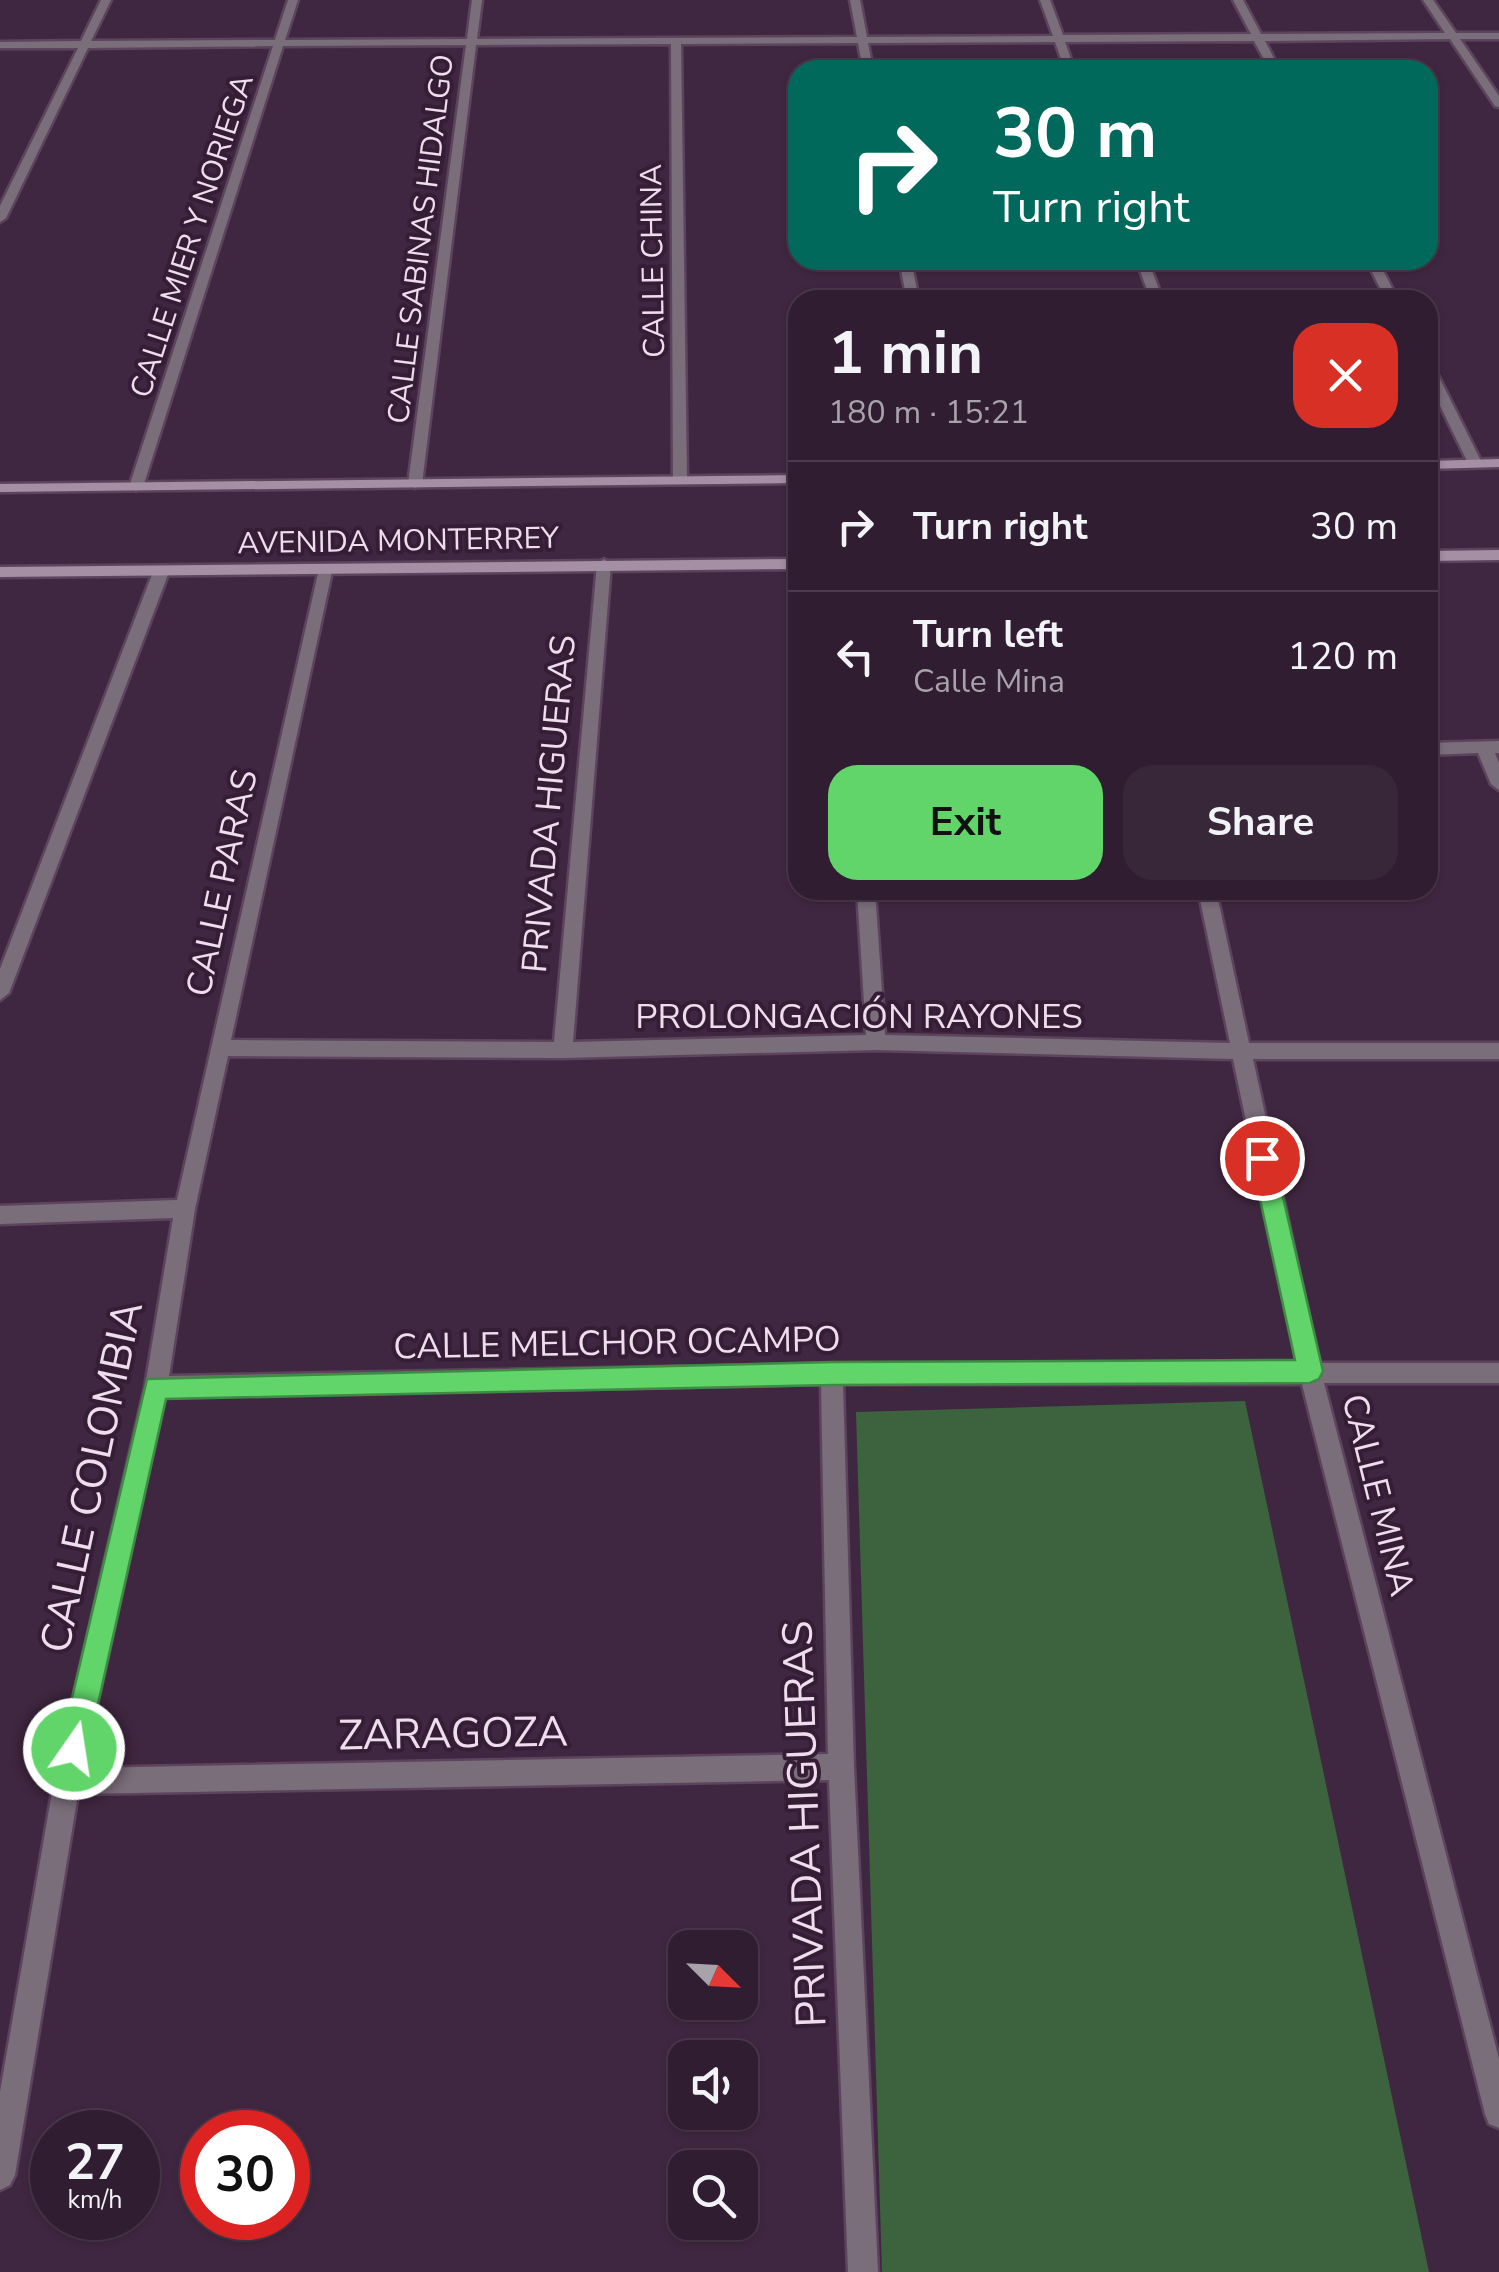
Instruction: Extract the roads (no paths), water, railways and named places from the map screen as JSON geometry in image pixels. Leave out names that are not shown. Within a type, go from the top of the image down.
[{"type":"street","points":[[0,218],[89,44],[106,0]]},
{"type":"street","name":"CALLE MIER Y NORIEGA","points":[[136,486],[293,0]]},
{"type":"street","name":"CALLE SABINAS HIDALGO","points":[[415,484],[477,0]]},
{"type":"street","points":[[855,0],[866,60]]},
{"type":"street","points":[[1045,0],[1066,60]]},
{"type":"street","points":[[1238,0],[1270,60]]},
{"type":"street","points":[[1428,0],[1499,104]]},
{"type":"street","points":[[0,45],[1499,36]]},
{"type":"street","name":"CALLE CHINA","points":[[676,42],[680,479]]},
{"type":"street","points":[[1438,389],[1476,464]]},
{"type":"street","points":[[1438,464],[1499,463]]},
{"type":"street","name":"AVENIDA MONTERREY","points":[[0,488],[788,479]]},
{"type":"street","points":[[1438,556],[1499,555]]},
{"type":"street","name":"AVENIDA MONTERREY","points":[[0,572],[324,572],[604,564],[788,564]]},
{"type":"street","name":"PRIVADA HIGUERAS","points":[[563,1050],[604,564]]},
{"type":"street","points":[[0,993],[161,572]]},
{"type":"street","name":"CALLE PARAS","points":[[185,1209],[324,572]]},
{"type":"street","points":[[1438,749],[1492,747],[1499,784]]},
{"type":"street","points":[[867,900],[876,1042]]},
{"type":"street","name":"CALLE MINA","points":[[1209,900],[1238,1051],[1310,1371],[1499,2114]]},
{"type":"street","name":"PROLONGACIÓN RAYONES","points":[[218,1048],[563,1050],[876,1042],[1238,1051],[1499,1050]]},
{"type":"street","points":[[0,1216],[185,1209]]},
{"type":"street","name":"CALLE COLOMBIA","points":[[0,2176],[67,1781],[156,1388],[185,1209]]},
{"type":"street","name":"CALLE MELCHOR OCAMPO","points":[[156,1388],[832,1374],[1499,1373]]},
{"type":"street","name":"PRIVADA HIGUERAS","points":[[832,1374],[840,1767],[863,2272]]},
{"type":"street","name":"ZARAGOZA","points":[[67,1781],[840,1767]]}]
